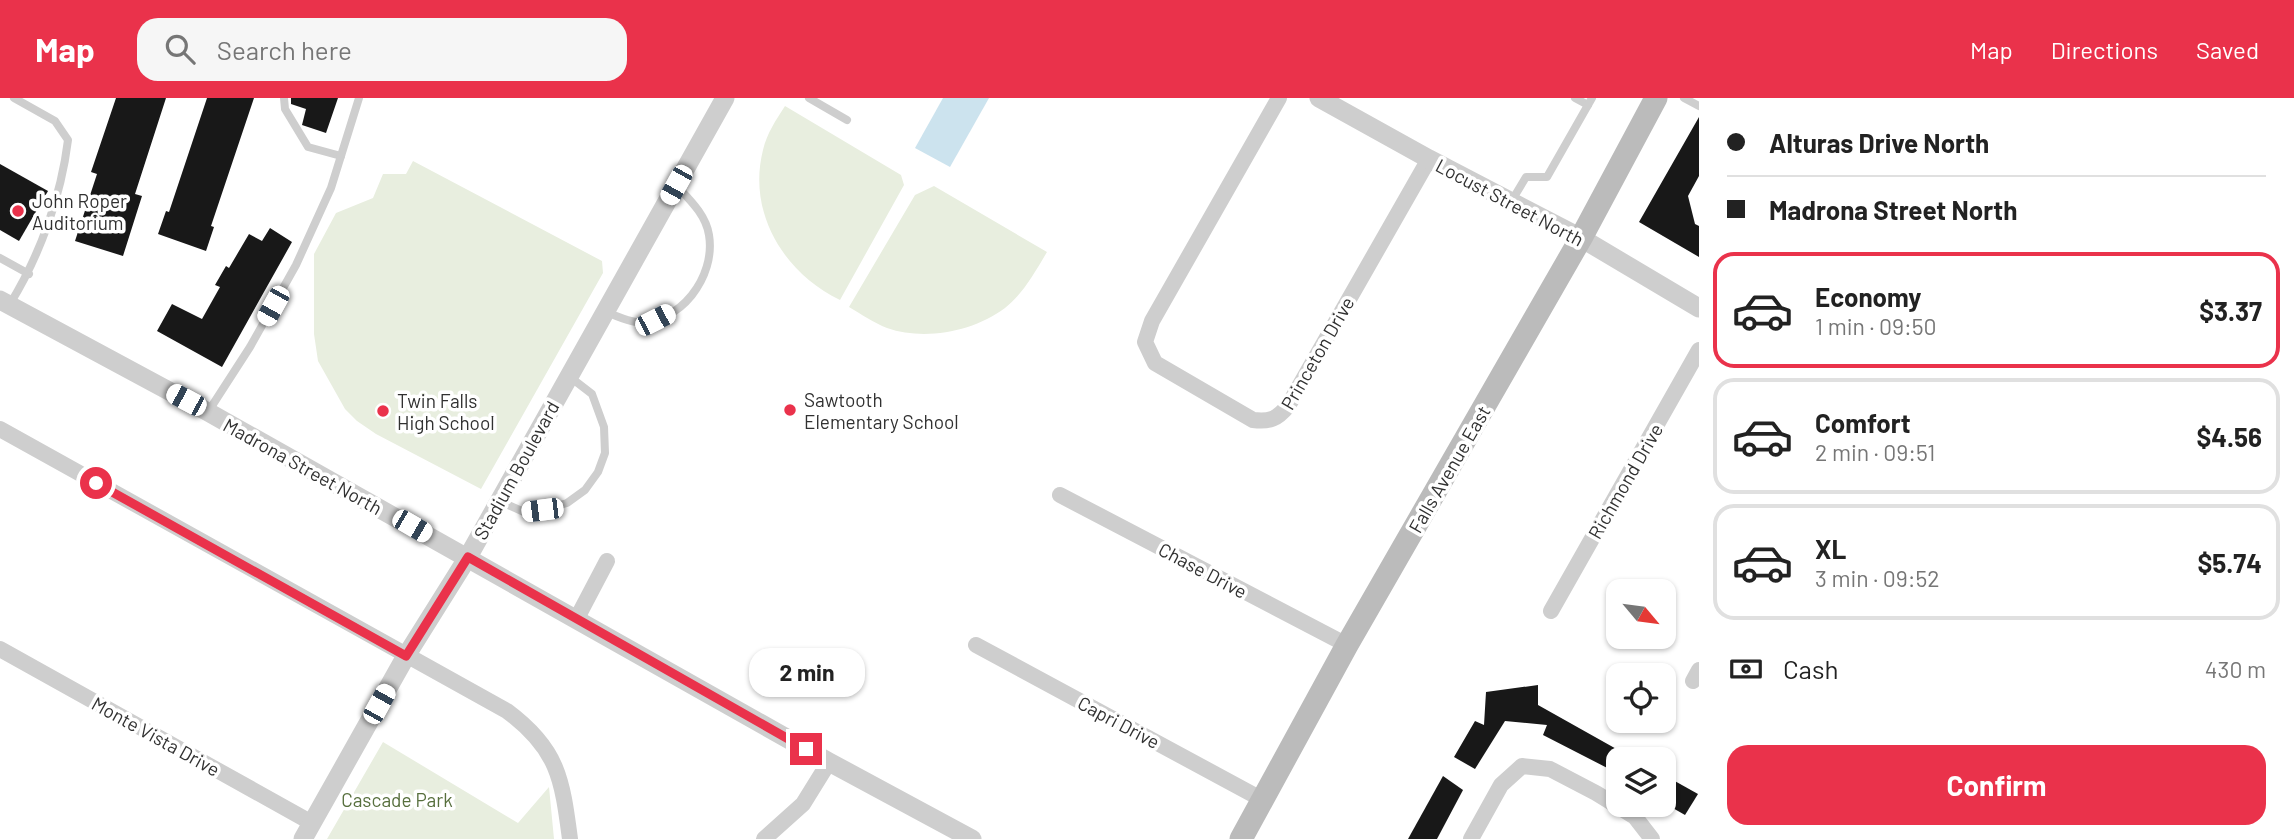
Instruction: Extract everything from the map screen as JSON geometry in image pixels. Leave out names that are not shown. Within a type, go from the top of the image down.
[{"type":"main road","name":"Falls Avenue East","points":[[1241,839],[1347,645],[1581,238],[1650,100]]},
{"type":"street","name":"Stadium Boulevard","points":[[307,831],[406,656],[468,557],[725,98]]},
{"type":"street","name":"Princeton Drive","points":[[1279,98],[1152,321],[1145,342],[1155,363],[1253,420],[1268,422],[1278,417],[1287,406],[1429,159]]},
{"type":"street","name":"Locust Street North","points":[[1319,98],[1581,238],[1699,308]]},
{"type":"street","name":"Madrona Street North","points":[[5,302],[208,412],[829,762],[972,839]]},
{"type":"street","name":"Richmond Drive","points":[[1551,611],[1699,350]]},
{"type":"street","points":[[0,429],[507,711],[527,726],[546,746],[563,785],[570,839]]},
{"type":"street","name":"Chase Drive","points":[[1060,495],[1347,645]]},
{"type":"street","points":[[576,620],[607,562]]},
{"type":"street","name":"Capri Drive","points":[[976,645],[1263,800]]},
{"type":"street","name":"Monte Vista Drive","points":[[0,649],[307,831]]},
{"type":"street","points":[[764,839],[803,804],[829,762]]},
{"type":"street","points":[[1471,839],[1501,785],[1522,766],[1550,769],[1596,793],[1635,817],[1652,839]]},
{"type":"lane","points":[[5,302],[29,274],[63,177],[68,139],[55,121],[14,98]]},
{"type":"lane","points":[[284,98],[285,110],[308,147],[341,156]]},
{"type":"lane","points":[[208,412],[250,347],[296,265],[331,188],[359,98]]},
{"type":"lane","points":[[809,98],[847,120]]},
{"type":"lane","points":[[1511,202],[1526,177],[1547,177],[1590,102],[1575,98]]},
{"type":"lane","points":[[1684,98],[1699,106]]},
{"type":"lane","points":[[605,312],[634,322],[655,320],[682,306],[701,284],[709,262],[709,234],[696,206],[676,185]]},
{"type":"lane","points":[[0,258],[29,274]]},
{"type":"lane","points":[[499,501],[524,512],[567,503],[585,490],[598,472],[605,453],[604,427],[592,394],[569,376]]},
{"type":"green space","points":[[785,106],[901,175],[904,185],[840,300],[802,274],[774,238],[766,218],[760,196],[759,173],[769,132]]},
{"type":"green space","points":[[413,161],[602,261],[603,273],[481,489],[376,434],[357,421],[345,409],[318,361],[314,334],[314,254],[336,213],[373,198],[383,174],[406,174]]},
{"type":"green space","points":[[934,186],[1047,252],[1017,296],[992,316],[948,332],[901,332],[872,321],[849,307],[915,195]]},
{"type":"green space","name":"Cascade Park","points":[[383,742],[518,823],[549,787],[554,839],[327,839]]},
{"type":"water","points":[[943,98],[989,98],[950,167],[915,148]]},
{"type":"building","points":[[116,98],[166,98],[135,194],[142,196],[123,256],[75,241],[97,174],[91,172]]},
{"type":"building","points":[[207,98],[254,98],[211,226],[214,227],[206,251],[158,234],[166,211],[169,212]]},
{"type":"building","points":[[291,98],[338,98],[326,133],[302,125],[306,109],[291,104]]},
{"type":"building","points":[[1699,117],[1699,176],[1688,196],[1695,224],[1699,226],[1699,257],[1639,222]]},
{"type":"building","name":"John Roper Auditorium","points":[[0,164],[48,191],[19,241],[0,230]]},
{"type":"building","points":[[270,228],[292,242],[222,367],[157,331],[172,304],[202,319],[220,287],[215,285],[226,266],[229,268],[249,234],[262,241]]},
{"type":"building","points":[[1538,685],[1538,705],[1613,747],[1606,747],[1606,767],[1543,735],[1547,725],[1505,721],[1475,769],[1454,757],[1475,721],[1484,725],[1486,692]]},
{"type":"building","points":[[1443,776],[1463,790],[1437,839],[1408,839]]},
{"type":"building","points":[[1676,782],[1698,794],[1685,815],[1676,810]]},
{"type":"place","name":"John Roper Auditorium","points":[[18,211]]},
{"type":"place","name":"Sawtooth Elementary School","points":[[790,410]]},
{"type":"place","name":"Twin Falls High School","points":[[383,411]]},
{"type":"route","points":[[96,483],[406,656],[468,557],[806,749]]}]
